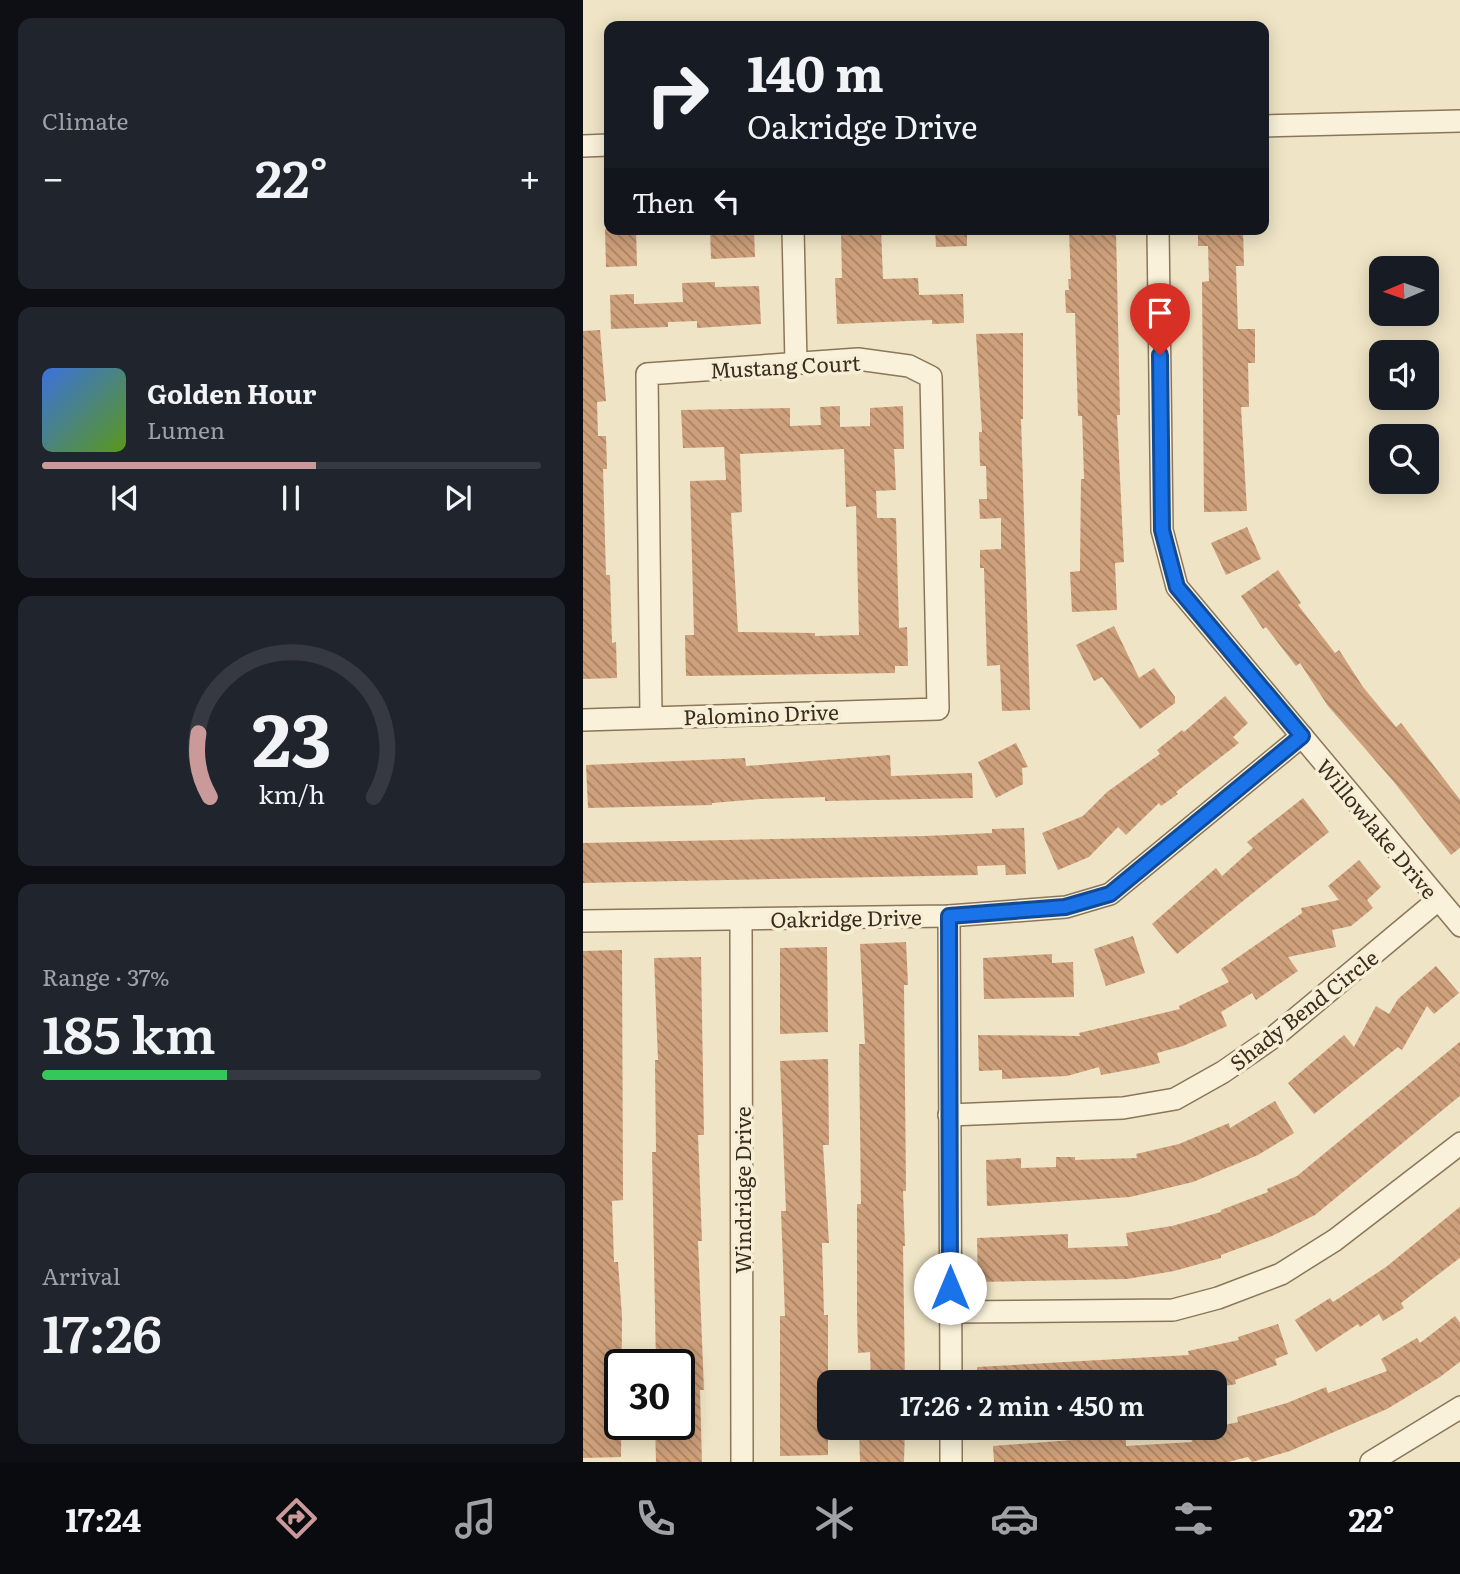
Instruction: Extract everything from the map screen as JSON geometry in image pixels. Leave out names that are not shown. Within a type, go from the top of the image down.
[{"type":"street","points":[[1269,126],[1460,121]]},
{"type":"street","points":[[583,146],[604,145]]},
{"type":"street","points":[[793,235],[797,363]]},
{"type":"street","name":"Willowlake Drive","points":[[1158,235],[1162,530],[1177,587],[1460,926]]},
{"type":"street","name":"Mustang Court","points":[[651,716],[647,373],[797,363],[887,361],[909,366],[931,377],[938,709]]},
{"type":"street","name":"Palomino Drive","points":[[583,720],[938,709]]},
{"type":"street","name":"Oakridge Drive","points":[[583,921],[949,916],[1065,907],[1110,894],[1302,736]]},
{"type":"street","name":"Shady Bend Circle","points":[[949,1115],[1123,1108],[1175,1099],[1223,1072],[1275,1036],[1438,900]]},
{"type":"street","points":[[949,916],[951,1370]]},
{"type":"street","name":"Windridge Drive","points":[[741,919],[742,1462]]},
{"type":"street","points":[[950,1312],[1173,1310],[1218,1297],[1281,1274],[1335,1240],[1460,1143]]},
{"type":"street","points":[[1372,1462],[1460,1407]]},
{"type":"street","points":[[951,1440],[951,1462]]},
{"type":"building","points":[[605,235],[636,235],[637,266],[606,267]]},
{"type":"building","points":[[710,235],[754,235],[755,257],[711,259]]},
{"type":"building","points":[[841,235],[881,235],[883,279],[918,278],[919,295],[963,294],[964,323],[932,324],[932,320],[837,324],[835,278],[842,278]]},
{"type":"building","points":[[935,235],[967,235],[967,246],[936,247]]},
{"type":"building","points":[[1069,235],[1116,235],[1120,415],[1117,415],[1124,562],[1115,563],[1117,610],[1072,612],[1070,572],[1080,571],[1081,479],[1084,479],[1082,416],[1078,416],[1075,313],[1066,313],[1065,290],[1069,290],[1068,279],[1071,279]]},
{"type":"building","points":[[1198,235],[1243,235],[1244,266],[1236,266],[1238,329],[1255,329],[1255,363],[1248,363],[1249,407],[1241,407],[1247,511],[1204,512],[1202,282],[1209,281],[1208,246],[1198,246]]},
{"type":"building","points":[[715,282],[715,287],[759,286],[761,324],[697,328],[697,321],[668,322],[668,327],[611,329],[610,295],[634,294],[634,304],[683,302],[682,283]]},
{"type":"building","points":[[600,330],[606,401],[597,402],[598,436],[606,436],[607,469],[603,469],[606,575],[610,575],[612,643],[616,642],[617,678],[583,679],[583,331]]},
{"type":"building","points":[[1023,333],[1021,419],[1030,710],[1002,711],[1000,665],[987,666],[984,568],[980,568],[980,550],[1001,549],[1001,518],[980,519],[979,499],[987,499],[986,466],[980,466],[979,432],[982,432],[976,334]]},
{"type":"building","points":[[840,406],[840,427],[870,426],[870,408],[903,406],[904,449],[894,449],[896,490],[876,491],[877,518],[896,518],[899,628],[907,627],[908,666],[895,666],[895,673],[686,676],[685,635],[694,635],[690,481],[726,480],[724,447],[683,448],[681,410],[790,408],[790,426],[821,425],[820,407]],"holes":[[[844,449],[846,507],[856,506],[859,635],[738,632],[731,513],[742,512],[740,454]]]},
{"type":"building","points":[[1247,527],[1261,559],[1226,575],[1211,543]]},
{"type":"building","points":[[1278,570],[1301,603],[1298,605],[1335,653],[1339,650],[1363,687],[1396,727],[1401,723],[1461,801],[1461,847],[1451,855],[1394,782],[1328,706],[1300,663],[1296,666],[1266,627],[1263,629],[1241,596]]},
{"type":"building","points":[[1114,626],[1139,678],[1154,668],[1175,697],[1175,703],[1140,729],[1102,677],[1094,681],[1076,645]]},
{"type":"building","points":[[1225,696],[1248,723],[1233,737],[1239,743],[1176,792],[1178,794],[1161,806],[1159,803],[1126,835],[1118,827],[1089,857],[1058,870],[1042,833],[1083,816],[1107,792],[1160,754],[1157,750],[1182,730],[1184,732]]},
{"type":"building","points":[[1016,743],[1028,767],[1022,768],[1023,784],[996,798],[978,762]]},
{"type":"building","points":[[890,755],[891,776],[972,773],[973,798],[825,801],[825,797],[760,799],[712,805],[588,808],[586,765],[745,758],[746,766]]},
{"type":"building","points":[[1303,798],[1329,832],[1177,954],[1152,924],[1216,868],[1222,876],[1253,848],[1247,842]]},
{"type":"building","points":[[1024,828],[1026,874],[1006,875],[1005,865],[977,866],[978,875],[583,883],[583,843],[925,836],[992,833],[992,829]]},
{"type":"building","points":[[1359,860],[1381,887],[1367,900],[1373,908],[1351,926],[1332,930],[1336,947],[1288,957],[1298,971],[1256,1000],[1252,993],[1221,1012],[1227,1026],[1183,1046],[1157,1053],[1160,1063],[1101,1075],[1099,1067],[1067,1076],[1002,1079],[1002,1070],[979,1071],[978,1035],[1080,1036],[1079,1033],[1180,1009],[1179,1006],[1229,982],[1221,969],[1302,913],[1301,908],[1339,900],[1328,886]]},
{"type":"building","points":[[1133,936],[1145,973],[1106,986],[1094,949]]},
{"type":"building","points":[[906,942],[906,1191],[903,1191],[905,1370],[871,1370],[870,1352],[858,1353],[857,1204],[861,1204],[859,1044],[865,1044],[860,944]]},
{"type":"building","points":[[827,947],[828,1032],[780,1034],[780,948]]},
{"type":"building","points":[[622,950],[623,1200],[612,1201],[614,1262],[618,1262],[622,1316],[622,1349],[604,1349],[604,1440],[621,1440],[621,1457],[583,1458],[583,951]]},
{"type":"building","points":[[1052,954],[1052,963],[1073,962],[1074,997],[984,999],[983,958]]},
{"type":"building","points":[[701,957],[704,1135],[698,1135],[702,1241],[698,1241],[704,1390],[700,1390],[702,1462],[656,1462],[655,1440],[695,1440],[695,1349],[656,1349],[652,1152],[656,1152],[655,1060],[658,1060],[654,958]]},
{"type":"building","points":[[1436,966],[1459,993],[1434,1014],[1427,1006],[1402,1050],[1398,1047],[1314,1114],[1288,1083],[1344,1035],[1354,1047],[1376,1006],[1389,1014],[1398,999]]},
{"type":"building","points":[[1461,1041],[1461,1095],[1315,1215],[1272,1236],[1221,1255],[1221,1258],[1174,1271],[1127,1279],[978,1282],[977,1238],[1068,1234],[1068,1248],[1128,1246],[1126,1233],[1172,1226],[1221,1212],[1268,1192],[1267,1189],[1297,1176]]},
{"type":"building","points":[[828,1059],[829,1145],[823,1145],[829,1243],[822,1243],[824,1315],[828,1315],[828,1370],[817,1370],[817,1440],[828,1440],[828,1455],[780,1456],[780,1316],[785,1316],[781,1211],[786,1211],[780,1061]]},
{"type":"building","points":[[1275,1101],[1294,1133],[1258,1155],[1193,1182],[1130,1197],[987,1206],[986,1160],[1021,1158],[1021,1168],[1056,1167],[1056,1157],[1075,1157],[1075,1160],[1137,1158],[1136,1154],[1179,1144],[1229,1123],[1230,1128]]},
{"type":"building","points":[[1461,1206],[1461,1257],[1401,1303],[1404,1308],[1383,1321],[1379,1314],[1360,1327],[1358,1324],[1316,1352],[1295,1320],[1330,1298],[1333,1302],[1386,1267]]},
{"type":"building","points":[[1455,1316],[1461,1324],[1461,1361],[1440,1377],[1387,1409],[1290,1451],[1252,1462],[1248,1457],[1228,1462],[994,1462],[993,1446],[1073,1440],[1126,1440],[1126,1446],[1192,1440],[1227,1440],[1227,1425],[1238,1422],[1237,1417],[1287,1403],[1326,1387],[1328,1393],[1387,1371],[1381,1359],[1417,1338],[1420,1343]]},
{"type":"building","points":[[1278,1324],[1288,1354],[1275,1359],[1277,1365],[1235,1380],[1236,1384],[1227,1386],[1227,1370],[977,1370],[977,1367],[1189,1355],[1188,1351],[1239,1340],[1238,1337]]},
{"type":"building","points":[[859,1440],[905,1440],[904,1462],[860,1462]]},
{"type":"route","points":[[950,1288],[949,916],[1065,907],[1110,894],[1302,736],[1177,587],[1162,530],[1160,355]]}]
